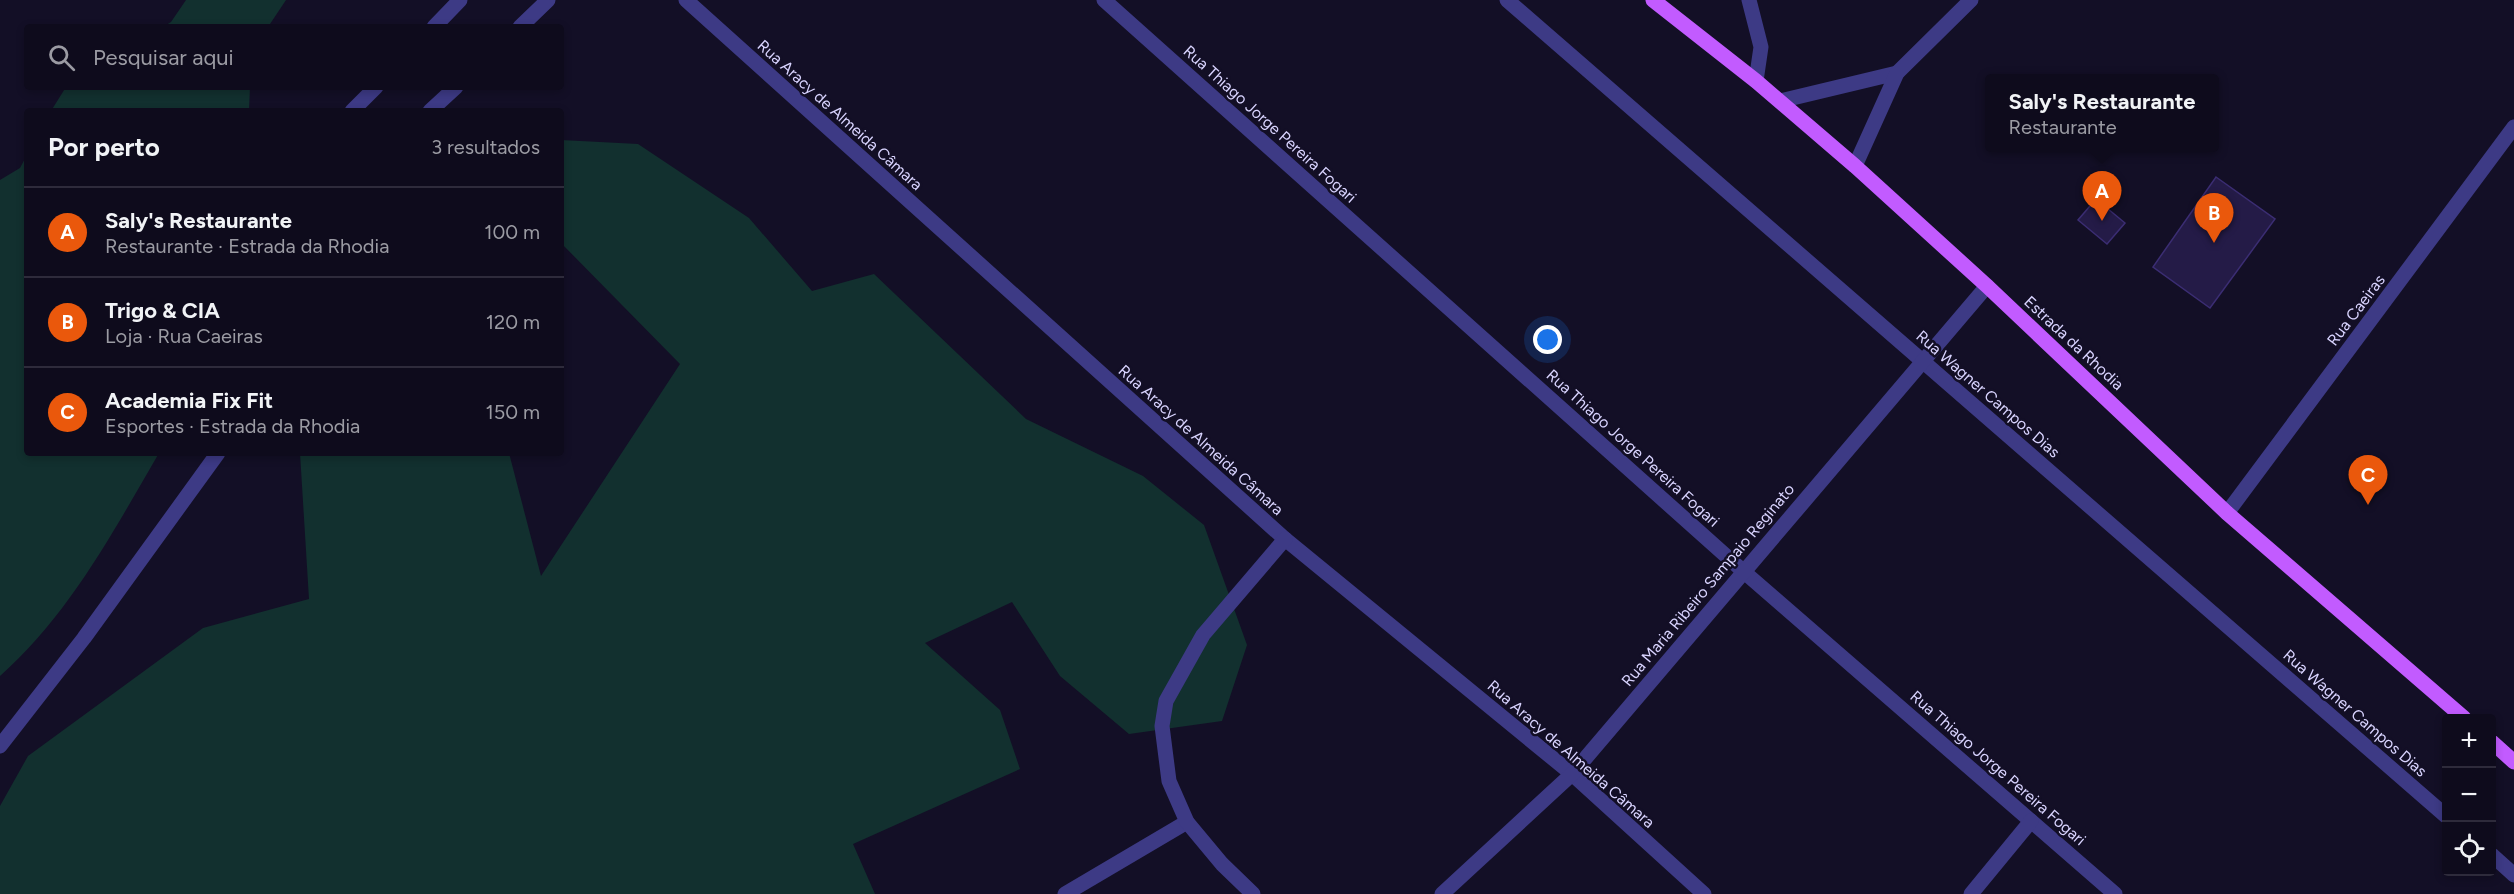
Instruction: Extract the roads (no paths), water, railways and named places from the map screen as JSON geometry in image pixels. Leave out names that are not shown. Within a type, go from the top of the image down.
[{"type":"main road","name":"Estrada da Rhodia","points":[[1653,0],[1756,81],[1855,166],[1987,286],[2227,513],[2459,714]]},
{"type":"main road","points":[[2496,746],[2514,762]]},
{"type":"street","points":[[437,24],[460,0]]},
{"type":"street","points":[[523,24],[548,0]]},
{"type":"street","name":"Rua Aracy de Almeida Câmara","points":[[686,0],[1285,539],[1572,774],[1704,894]]},
{"type":"street","name":"Rua Thiago Jorge Pereira Fogari","points":[[1104,0],[1743,571],[2115,894]]},
{"type":"street","name":"Rua Wagner Campos Dias","points":[[1507,0],[2442,813]]},
{"type":"street","points":[[1749,0],[1761,46],[1756,81]]},
{"type":"street","points":[[1855,166],[1897,73],[1971,0]]},
{"type":"street","points":[[1780,101],[1897,73]]},
{"type":"street","points":[[355,108],[373,90]]},
{"type":"street","points":[[433,108],[453,90]]},
{"type":"street","name":"Rua Caeiras","points":[[2227,513],[2514,127]]},
{"type":"street","name":"Rua Maria Ribeiro Sampaio Reginato","points":[[1442,894],[1572,774],[1987,286]]},
{"type":"street","points":[[0,746],[84,638],[216,456]]},
{"type":"street","points":[[1253,894],[1222,864],[1187,822],[1169,781],[1162,726],[1166,701],[1203,634],[1285,539]]},
{"type":"street","points":[[1971,894],[2031,821]]},
{"type":"street","points":[[1065,894],[1187,822]]},
{"type":"street","points":[[2496,858],[2514,874]]},
{"type":"place","name":"Saly's Restaurante","points":[[2102,221]]},
{"type":"place","name":"Trigo & CIA","points":[[2214,243]]},
{"type":"place","name":"Academia Fix Fit","points":[[2368,505]]}]
